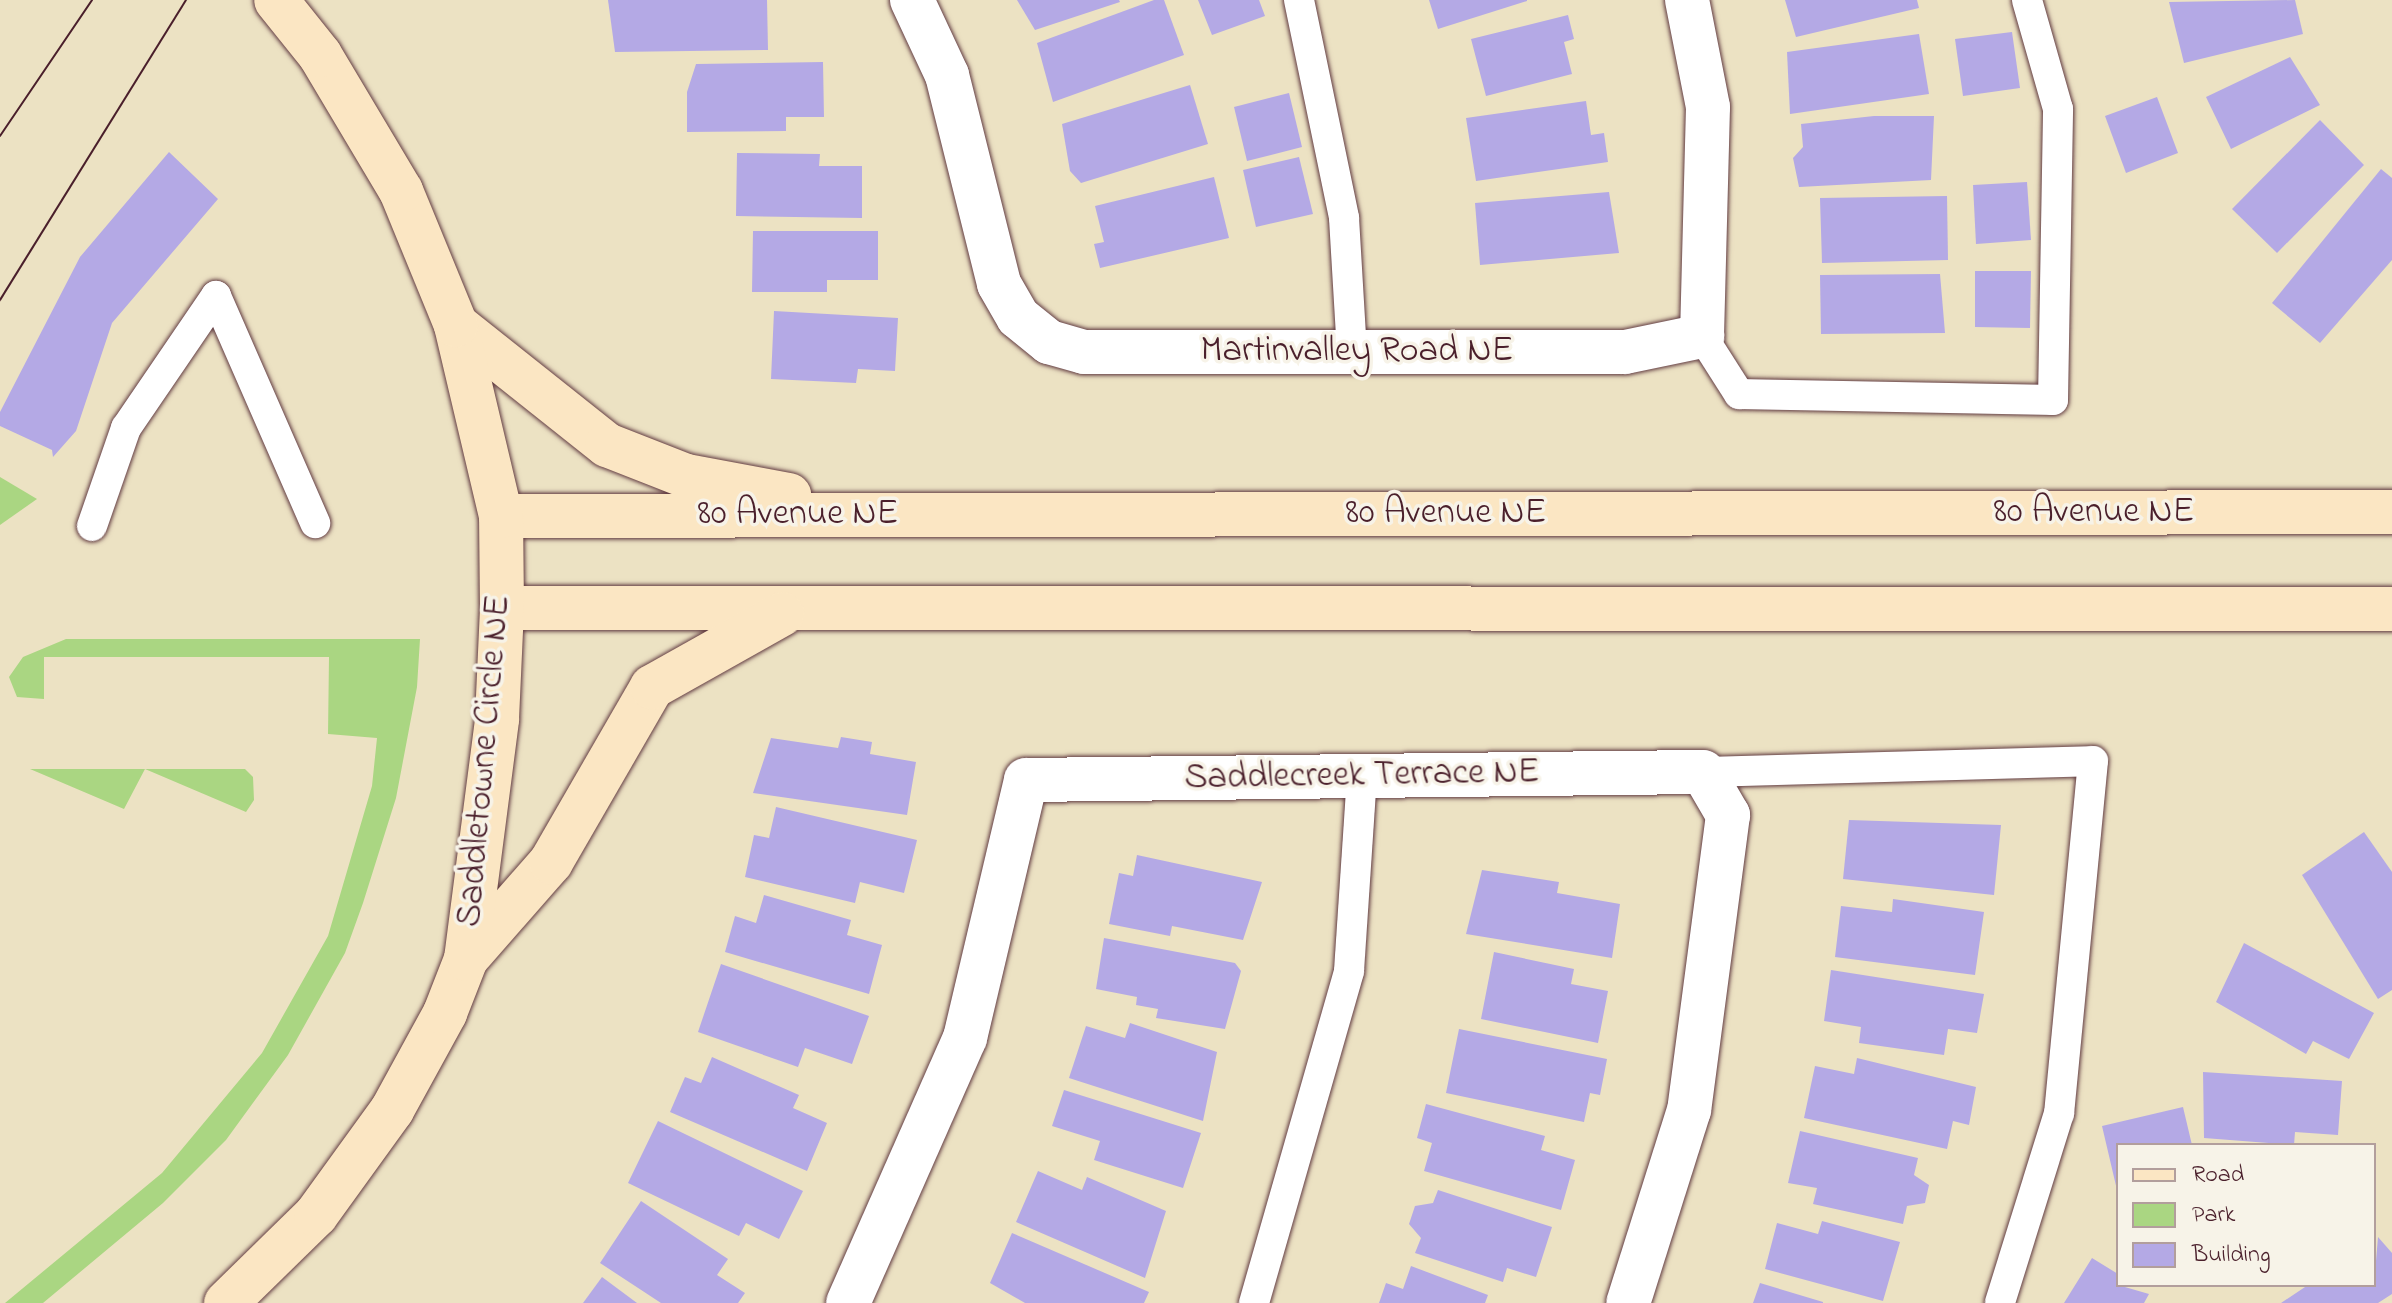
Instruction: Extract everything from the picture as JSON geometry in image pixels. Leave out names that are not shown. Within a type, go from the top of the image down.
[{"type":"main road","name":"Saddletowne Circle NE","points":[[226,1303],[316,1215],[392,1110],[466,959],[497,719],[502,608],[501,516],[456,325],[401,191],[320,55],[276,0]]},
{"type":"main road","points":[[456,325],[607,445],[686,476],[898,515]]},
{"type":"main road","name":"80 Avenue NE","points":[[501,516],[2392,512]]},
{"type":"main road","points":[[502,608],[782,614],[2392,609]]},
{"type":"main road","points":[[466,959],[551,862],[652,687],[782,614]]},
{"type":"street","name":"Martinvalley Road NE","points":[[912,0],[947,75],[999,284],[1018,317],[1049,342],[1084,352],[1625,352],[1702,336]]},
{"type":"street","points":[[1687,0],[1708,107],[1702,336]]},
{"type":"street","points":[[1628,1303],[1689,1110],[1728,815],[1703,772]]},
{"type":"street","name":"Saddlecreek Terrace NE","points":[[848,1303],[965,1038],[1026,780],[1703,772]]},
{"type":"lane","points":[[1299,0],[1344,218],[1352,351]]},
{"type":"lane","points":[[1702,336],[1739,394],[2053,400],[2058,109],[2027,0]]},
{"type":"lane","points":[[92,526],[126,428],[216,296],[315,523]]},
{"type":"lane","points":[[1703,772],[2093,761],[2059,1113],[2000,1303]]},
{"type":"lane","points":[[1254,1303],[1349,971],[1362,777]]},
{"type":"green space","points":[[0,477],[37,499],[0,525]]},
{"type":"green space","points":[[66,639],[420,639],[417,687],[396,798],[363,903],[345,953],[288,1055],[226,1140],[163,1203],[43,1303],[5,1303],[162,1173],[262,1053],[328,936],[372,786],[377,738],[328,734],[329,657],[44,657],[44,699],[17,697],[9,677],[23,657]]},
{"type":"green space","points":[[30,769],[145,769],[124,809]]},
{"type":"green space","points":[[145,769],[245,769],[253,777],[254,800],[246,812]]},
{"type":"building","points":[[608,0],[767,0],[768,50],[615,52]]},
{"type":"building","points":[[1017,0],[1119,0],[1120,2],[1035,30]]},
{"type":"building","points":[[1154,0],[1164,0],[1184,55],[1053,102],[1037,43]]},
{"type":"building","points":[[1198,0],[1259,0],[1265,16],[1212,35]]},
{"type":"building","points":[[1429,0],[1527,0],[1527,1],[1438,29]]},
{"type":"building","points":[[1785,0],[1917,0],[1919,8],[1796,37]]},
{"type":"building","points":[[2295,0],[2303,34],[2184,63],[2169,2]]},
{"type":"building","points":[[1568,15],[1574,39],[1564,42],[1572,74],[1486,96],[1471,39]]},
{"type":"building","points":[[2012,32],[2020,88],[1963,96],[1955,39]]},
{"type":"building","points":[[1919,34],[1929,94],[1790,114],[1787,52]]},
{"type":"building","points":[[2290,57],[2320,105],[2231,149],[2206,97]]},
{"type":"building","points":[[823,62],[824,117],[786,117],[786,131],[687,132],[687,92],[696,64]]},
{"type":"building","points":[[1190,85],[1208,144],[1081,183],[1070,171],[1062,124]]},
{"type":"building","points":[[1289,93],[1302,147],[1247,161],[1234,107]]},
{"type":"building","points":[[2157,97],[2178,153],[2126,173],[2105,116]]},
{"type":"building","points":[[1586,101],[1591,135],[1604,133],[1608,162],[1476,181],[1466,118]]},
{"type":"building","points":[[1874,116],[1934,116],[1931,180],[1799,187],[1793,158],[1803,147],[1801,124]]},
{"type":"building","points":[[2320,120],[2364,165],[2277,253],[2232,209]]},
{"type":"building","points":[[169,152],[218,199],[112,323],[76,431],[53,457],[52,450],[0,426],[0,412],[80,257]]},
{"type":"building","points":[[737,153],[820,154],[819,166],[862,166],[862,218],[736,216]]},
{"type":"building","points":[[1299,157],[1313,214],[1256,227],[1243,170]]},
{"type":"building","points":[[2381,169],[2392,178],[2392,260],[2320,343],[2272,303]]},
{"type":"building","points":[[1214,177],[1229,238],[1100,268],[1094,244],[1104,242],[1095,206]]},
{"type":"building","points":[[2027,182],[2031,240],[1976,244],[1973,185]]},
{"type":"building","points":[[1609,192],[1619,253],[1480,265],[1475,203]]},
{"type":"building","points":[[1947,196],[1948,260],[1822,263],[1820,198]]},
{"type":"building","points":[[753,231],[878,231],[878,280],[827,280],[827,292],[752,292]]},
{"type":"building","points":[[1975,271],[2031,271],[2030,328],[1975,327]]},
{"type":"building","points":[[1940,274],[1945,333],[1821,334],[1820,275]]},
{"type":"building","points":[[774,311],[898,318],[895,371],[858,369],[856,383],[771,379]]},
{"type":"building","points":[[841,737],[872,742],[870,754],[916,762],[907,815],[753,793],[771,738],[838,748]]},
{"type":"building","points":[[776,807],[917,840],[904,893],[860,882],[855,903],[745,877],[754,835],[769,838]]},
{"type":"building","points":[[1849,820],[2001,825],[1994,895],[1843,879]]},
{"type":"building","points":[[2364,832],[2392,872],[2392,990],[2378,999],[2302,875]]},
{"type":"building","points":[[1137,855],[1262,882],[1243,940],[1172,926],[1170,936],[1109,924],[1119,873],[1133,876]]},
{"type":"building","points":[[1482,870],[1559,882],[1557,893],[1620,904],[1612,958],[1466,934]]},
{"type":"building","points":[[764,895],[851,920],[847,935],[882,945],[869,994],[725,952],[735,916],[756,923]]},
{"type":"building","points":[[1893,899],[1984,912],[1975,975],[1835,957],[1841,906],[1892,912]]},
{"type":"building","points":[[1104,938],[1235,963],[1241,971],[1225,1029],[1156,1018],[1158,1009],[1136,1005],[1137,997],[1096,989]]},
{"type":"building","points":[[2244,943],[2374,1013],[2349,1059],[2313,1041],[2306,1054],[2216,1002]]},
{"type":"building","points":[[1494,952],[1574,969],[1571,984],[1608,991],[1598,1043],[1481,1019]]},
{"type":"building","points":[[721,964],[869,1016],[852,1064],[805,1048],[798,1067],[698,1032]]},
{"type":"building","points":[[1831,970],[1984,994],[1977,1033],[1948,1029],[1944,1055],[1859,1043],[1861,1027],[1824,1021]]},
{"type":"building","points":[[1130,1023],[1217,1052],[1203,1121],[1069,1078],[1086,1026],[1125,1038]]},
{"type":"building","points":[[1459,1029],[1607,1059],[1600,1095],[1590,1093],[1584,1122],[1446,1093]]},
{"type":"building","points":[[712,1057],[799,1095],[793,1108],[827,1123],[807,1171],[670,1112],[685,1077],[701,1083]]},
{"type":"building","points":[[1857,1058],[1976,1087],[1969,1125],[1953,1121],[1947,1149],[1804,1118],[1815,1066],[1854,1074]]},
{"type":"building","points":[[2203,1072],[2342,1081],[2338,1135],[2295,1132],[2294,1143],[2204,1138]]},
{"type":"building","points":[[1064,1090],[1201,1133],[1183,1188],[1094,1160],[1100,1141],[1052,1126]]},
{"type":"building","points":[[1426,1104],[1545,1136],[1541,1150],[1575,1160],[1561,1210],[1424,1171],[1432,1143],[1417,1138]]},
{"type":"building","points":[[2183,1107],[2192,1143],[2116,1143],[2116,1186],[2102,1126]]},
{"type":"building","points":[[658,1121],[803,1191],[779,1239],[746,1223],[739,1236],[628,1183]]},
{"type":"building","points":[[1800,1131],[1918,1158],[1914,1175],[1929,1185],[1925,1203],[1907,1206],[1903,1224],[1813,1204],[1817,1188],[1788,1183]]},
{"type":"building","points":[[1038,1171],[1082,1190],[1087,1177],[1166,1211],[1145,1278],[1016,1222]]},
{"type":"building","points":[[1438,1190],[1552,1227],[1536,1277],[1507,1268],[1503,1282],[1415,1253],[1421,1238],[1409,1224],[1415,1206],[1433,1203]]},
{"type":"building","points":[[641,1201],[728,1259],[717,1275],[745,1293],[738,1303],[661,1303],[600,1263]]},
{"type":"building","points":[[1822,1221],[1900,1242],[1883,1301],[1765,1269],[1777,1223],[1818,1234]]},
{"type":"building","points":[[1012,1233],[1149,1292],[1144,1303],[1025,1303],[990,1283]]},
{"type":"building","points":[[2378,1237],[2392,1253],[2392,1294],[2378,1303],[2281,1303],[2305,1287],[2376,1287]]},
{"type":"building","points":[[2092,1258],[2116,1273],[2116,1287],[2149,1294],[2144,1303],[2064,1303]]},
{"type":"building","points":[[1411,1266],[1488,1295],[1485,1303],[1379,1303],[1386,1283],[1403,1289]]},
{"type":"building","points":[[602,1277],[637,1303],[583,1303]]},
{"type":"building","points":[[1760,1283],[1823,1302],[1823,1303],[1753,1303]]},
{"type":"tram line","points":[[0,136],[92,0]]},
{"type":"tram line","points":[[0,300],[186,0]]}]
